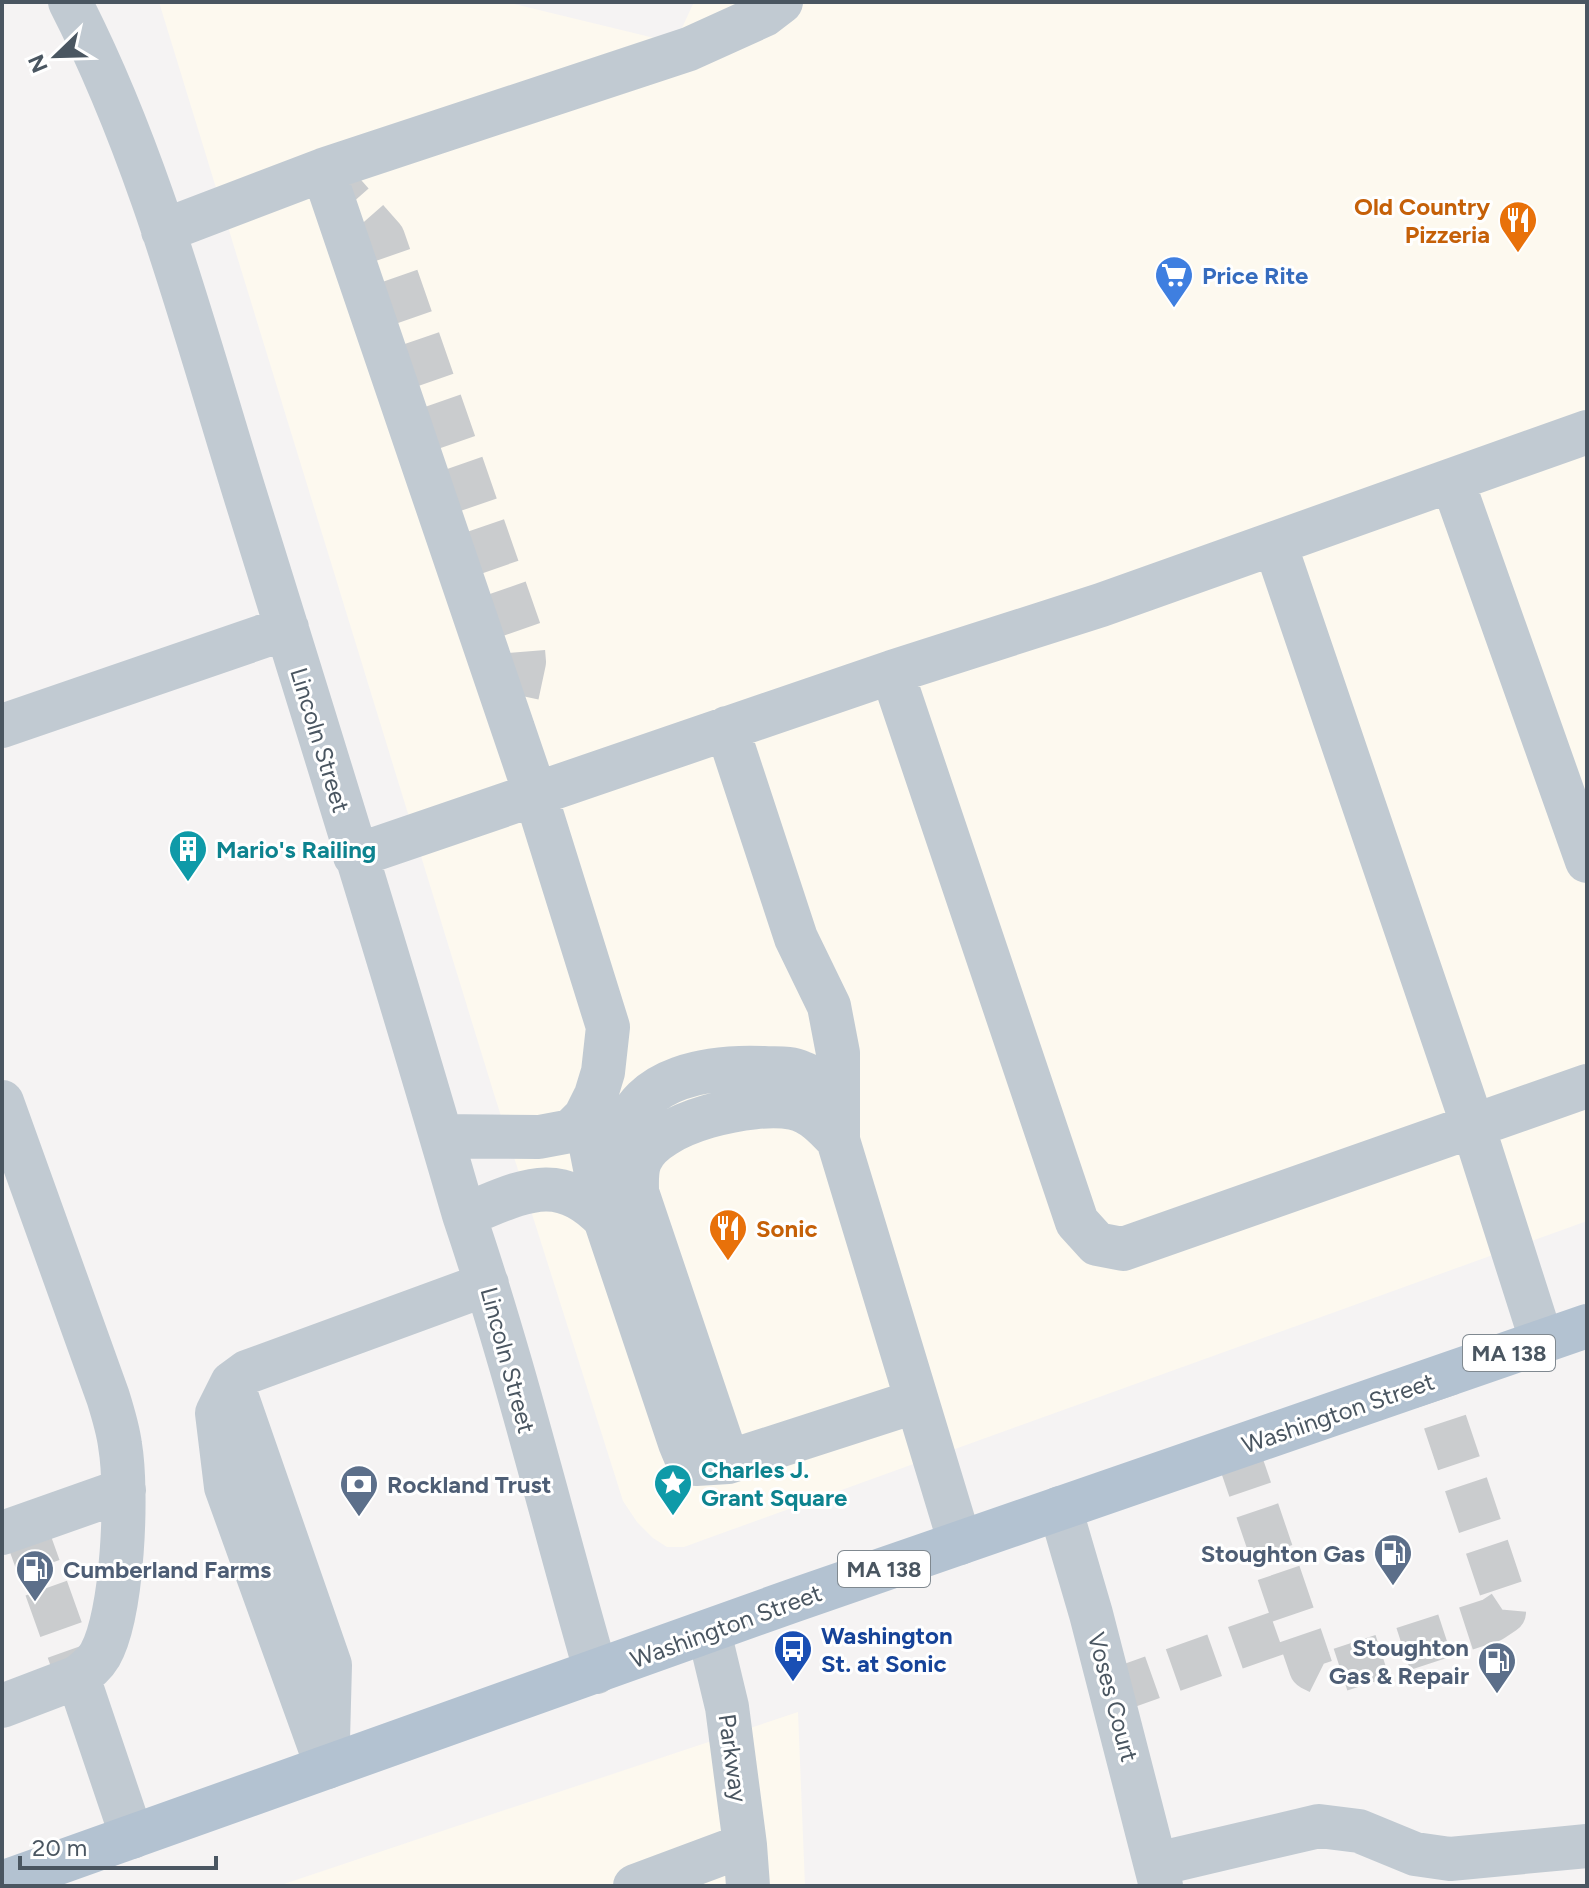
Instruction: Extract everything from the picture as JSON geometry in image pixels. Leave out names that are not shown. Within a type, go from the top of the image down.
[{"type":"main road","name":"Washington Street","points":[[2,1883],[960,1543],[1587,1326]]},
{"type":"street","name":"Lincoln Street","points":[[70,2],[108,79],[163,231],[487,1284],[596,1672]]},
{"type":"street","points":[[163,231],[323,170],[689,49],[764,15],[781,2]]},
{"type":"street","points":[[323,170],[536,796],[608,1027],[596,1095],[585,1117],[571,1131],[555,1136],[508,1138],[441,1136]]},
{"type":"street","points":[[355,856],[892,672],[1101,605],[1587,432]]},
{"type":"street","points":[[1452,480],[1587,861]]},
{"type":"street","points":[[1275,544],[1473,1126],[1542,1342]]},
{"type":"street","points":[[2,726],[287,628]]},
{"type":"street","points":[[892,672],[1077,1222],[1097,1244],[1123,1249],[1587,1086]]},
{"type":"street","points":[[727,728],[796,938],[829,1006],[838,1053],[838,1122],[960,1543]]},
{"type":"street","points":[[2,1102],[108,1397],[121,1446],[124,1490],[114,1612],[100,1654],[91,1668],[78,1677],[6,1693]]},
{"type":"street","points":[[621,1206],[637,1173],[640,1159],[647,1151],[675,1130],[701,1118],[735,1108],[765,1106],[795,1108],[818,1119],[838,1122]]},
{"type":"street","points":[[585,1117],[621,1206],[685,1455],[696,1464],[728,1462],[917,1401]]},
{"type":"street","points":[[464,1215],[535,1188],[553,1189],[590,1203],[621,1206]]},
{"type":"street","points":[[327,1767],[226,1487],[217,1413],[232,1383],[247,1372],[487,1284]]},
{"type":"street","points":[[2,1533],[124,1490]]},
{"type":"street","name":"Voses Court","points":[[1060,1508],[1159,1875]]},
{"type":"street","name":"Parkway","points":[[709,1632],[727,1707],[747,1866]]},
{"type":"street","points":[[78,1677],[132,1837]]},
{"type":"street","points":[[1159,1875],[1319,1826],[1359,1831],[1415,1854],[1450,1859],[1587,1846]]},
{"type":"street","points":[[635,1886],[747,1866]]},
{"type":"shaded area","points":[[159,2],[506,2],[675,43],[694,2],[1587,2],[1587,1221],[684,1547],[667,1547],[653,1538],[623,1501],[494,1094]]},
{"type":"shaded area","points":[[798,1712],[805,1886],[278,1886]]},
{"type":"tunnel","points":[[323,170],[383,238],[522,638],[524,662],[511,723]]},
{"type":"tunnel","points":[[1236,1448],[1311,1668],[1323,1674],[1330,1673],[1492,1620],[1504,1612],[1505,1601],[1431,1380]]},
{"type":"tunnel","points":[[24,1526],[78,1677]]},
{"type":"tunnel","points":[[1111,1692],[1297,1626]]},
{"type":"place","name":"Old Country Pizzeria","points":[[1518,254]]},
{"type":"place","name":"Price Rite","points":[[1174,309]]},
{"type":"place","name":"Mario's Railing","points":[[188,883]]},
{"type":"place","name":"Sonic","points":[[728,1262]]},
{"type":"place","name":"Charles J. Grant Square","points":[[673,1517]]},
{"type":"place","name":"Rockland Trust","points":[[359,1518]]},
{"type":"place","name":"Stoughton Gas","points":[[1393,1587]]},
{"type":"place","name":"Cumberland Farms","points":[[35,1603]]},
{"type":"place","name":"Washington St. at Sonic","points":[[793,1683]]},
{"type":"place","name":"Stoughton Gas & Repair","points":[[1497,1695]]}]
